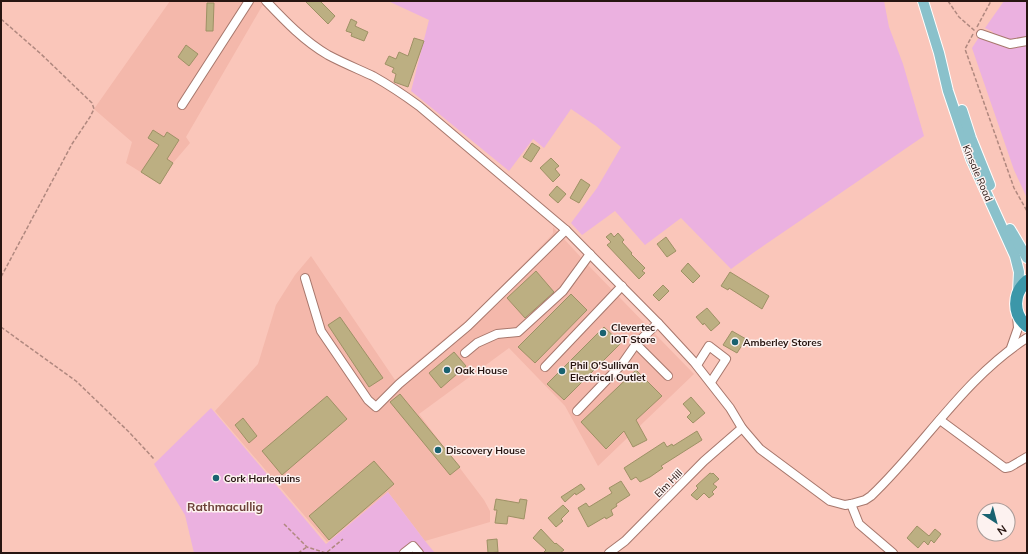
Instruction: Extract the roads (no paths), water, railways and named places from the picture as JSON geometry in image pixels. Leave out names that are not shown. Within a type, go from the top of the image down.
[{"type":"highway","points":[[1027,281],[1018,292],[1016,301],[1020,318],[1027,326]]},
{"type":"main road","name":"Kinsale Road","points":[[923,1],[939,53],[948,91],[971,159],[1016,256],[1019,272],[1018,292]]},
{"type":"main road","name":"Kinsale Road","points":[[939,53],[957,97],[986,177],[1011,232],[1027,258]]},
{"type":"street","points":[[182,105],[249,1]]},
{"type":"street","points":[[266,1],[308,42],[328,55],[372,76],[420,106],[566,230],[658,323],[697,365],[730,408],[742,428],[760,449],[830,501],[838,504],[851,504],[865,500],[874,494],[982,375],[1011,348],[1027,338]]},
{"type":"street","points":[[978,32],[1010,44],[1027,41]]},
{"type":"street","points":[[305,278],[321,331],[368,400],[376,407],[400,384],[468,326],[566,230]]},
{"type":"street","points":[[465,353],[477,342],[497,334],[518,332],[563,291],[590,254]]},
{"type":"street","points":[[545,367],[622,286]]},
{"type":"street","points":[[1011,348],[1018,328],[1017,310]]},
{"type":"street","points":[[577,411],[622,364],[636,344],[658,323]]},
{"type":"street","points":[[636,344],[668,376]]},
{"type":"street","points":[[697,365],[709,346],[726,359],[711,382]]},
{"type":"street","points":[[940,420],[1005,468],[1010,467],[1027,457]]},
{"type":"street","name":"Elm Hill","points":[[609,553],[625,541],[704,461],[742,428]]},
{"type":"street","points":[[851,504],[859,524],[893,553]]},
{"type":"street","points":[[404,553],[413,546],[420,553]]},
{"type":"place","name":"Clevertec IOT Store","points":[[603,333]]},
{"type":"place","name":"Amberley Stores","points":[[735,342]]},
{"type":"place","name":"Oak House","points":[[447,370]]},
{"type":"place","name":"Phil O'Sullivan Electrical Outlet","points":[[562,371]]},
{"type":"place","name":"Discovery House","points":[[438,450]]},
{"type":"place","name":"Cork Harlequins","points":[[216,478]]},
{"type":"district","name":"Rathmacullig","points":[[225,507]]}]
